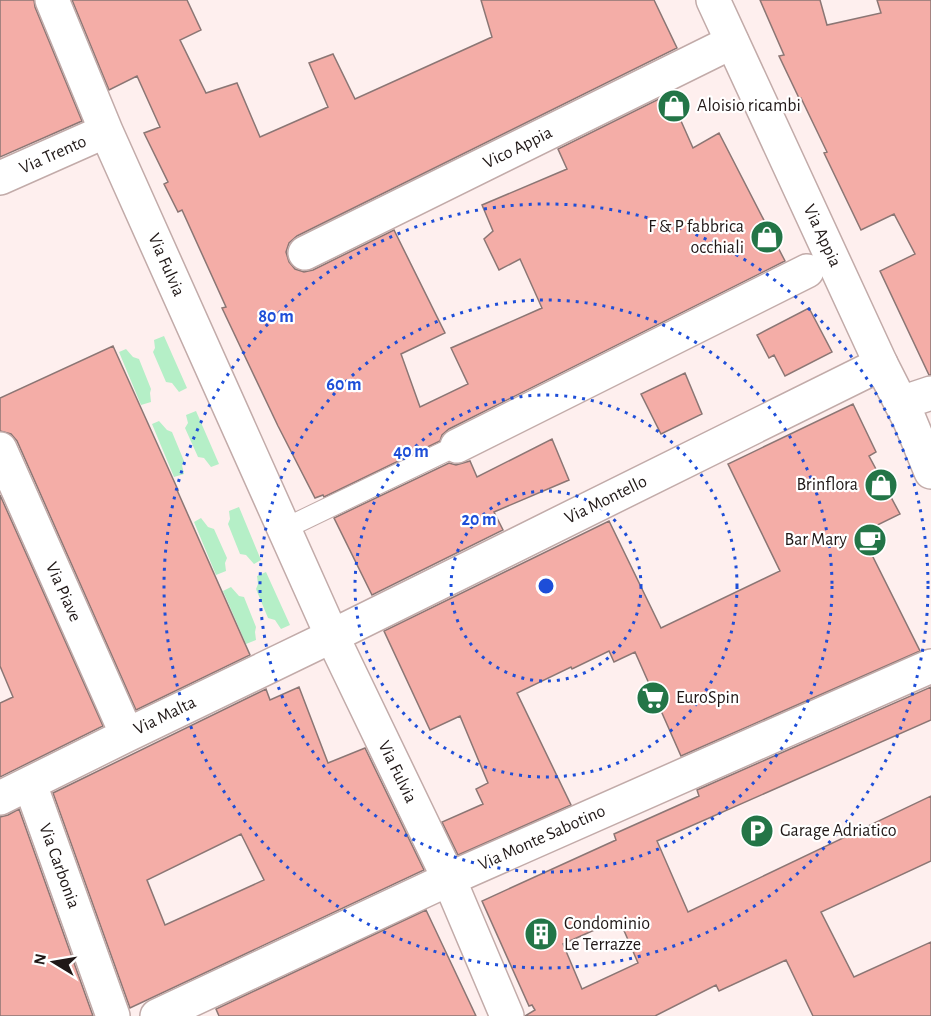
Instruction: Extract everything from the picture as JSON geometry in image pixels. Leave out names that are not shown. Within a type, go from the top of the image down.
[{"type":"street","name":"Via Fulvia","points":[[52,0],[106,131],[284,529],[332,636],[449,879],[507,1016]]},
{"type":"street","name":"Via Appia","points":[[712,0],[881,364],[916,398],[910,421],[931,472]]},
{"type":"street","name":"Vico Appia","points":[[305,253],[732,42]]},
{"type":"street","name":"Via Trento","points":[[0,178],[106,131]]},
{"type":"street","name":"Via Appia","points":[[452,448],[807,271]]},
{"type":"street","name":"Via Montello","points":[[332,636],[881,364]]},
{"type":"street","name":"Via Piave","points":[[0,449],[127,735]]},
{"type":"street","name":"Via Malta","points":[[0,798],[332,636]]},
{"type":"street","name":"Via Monte Sabotino","points":[[157,1016],[449,879],[931,666]]},
{"type":"street","name":"Via Carbonia","points":[[30,784],[113,1016]]},
{"type":"lane","points":[[284,529],[452,448]]},
{"type":"green space","points":[[164,336],[187,388],[179,392],[172,383],[166,382],[153,352],[154,340]]},
{"type":"green space","points":[[126,349],[133,357],[139,359],[151,389],[151,402],[141,405],[119,352]]},
{"type":"green space","points":[[196,411],[219,464],[211,467],[204,458],[198,457],[185,428],[188,423],[186,415]]},
{"type":"green space","points":[[159,421],[172,432],[184,461],[182,465],[184,474],[174,477],[152,424]]},
{"type":"green space","points":[[239,507],[261,560],[254,564],[246,555],[240,554],[228,524],[229,511]]},
{"type":"green space","points":[[201,518],[208,527],[214,529],[227,558],[226,571],[216,575],[194,522]]},
{"type":"green space","points":[[266,572],[290,625],[281,629],[275,620],[268,618],[256,589],[257,576]]},
{"type":"green space","points":[[231,587],[239,596],[244,597],[256,627],[256,640],[246,644],[223,591]]},
{"type":"building","points":[[0,0],[34,0],[82,121],[0,157]]},
{"type":"building","points":[[72,0],[187,0],[201,30],[180,40],[206,93],[237,83],[260,137],[328,107],[309,63],[333,54],[355,99],[492,37],[481,0],[654,0],[677,48],[297,236],[289,243],[286,252],[289,262],[295,269],[304,272],[313,270],[394,230],[445,333],[401,354],[420,407],[468,384],[451,348],[542,308],[520,259],[499,270],[484,239],[493,231],[482,205],[567,169],[558,149],[669,94],[693,148],[719,133],[785,261],[449,429],[442,435],[440,441],[324,497],[323,495],[315,498],[222,308],[226,307],[182,210],[178,212],[164,184],[168,182],[144,133],[160,127],[137,76],[109,90]]},
{"type":"building","points":[[760,0],[820,0],[827,25],[881,13],[877,0],[931,0],[931,375],[880,271],[915,254],[894,214],[861,230],[824,153],[827,152],[779,56],[784,55]]},
{"type":"building","points":[[809,308],[832,352],[785,376],[774,355],[769,358],[757,335]]},
{"type":"building","points":[[113,346],[250,655],[136,710],[17,441],[11,434],[0,431],[0,398]]},
{"type":"building","points":[[685,373],[702,414],[661,434],[641,394]]},
{"type":"building","points":[[853,404],[876,452],[869,456],[900,514],[861,533],[920,651],[681,756],[635,652],[614,662],[609,651],[572,669],[571,667],[517,693],[571,805],[458,855],[442,822],[483,804],[476,789],[488,783],[460,716],[430,730],[384,631],[609,521],[661,628],[780,571],[728,464]]},
{"type":"building","points":[[552,439],[569,480],[494,512],[503,530],[372,595],[334,518],[449,463],[456,465],[470,461],[477,477]]},
{"type":"building","points":[[0,495],[103,726],[0,777],[0,703],[13,697],[0,666]]},
{"type":"building","points":[[299,687],[328,763],[365,748],[424,870],[130,1008],[53,793],[266,689],[270,700]],"holes":[[[241,834],[264,880],[165,925],[147,880]]]},
{"type":"building","points":[[931,687],[931,720],[657,841],[688,912],[931,796],[931,861],[821,912],[854,977],[931,942],[931,1016],[813,1016],[786,960],[719,991],[716,985],[655,1016],[525,1016],[535,1010],[532,1005],[529,1006],[482,901],[616,840],[614,834],[699,796],[697,790]],"holes":[[[619,919],[638,963],[582,989],[563,944]]]},
{"type":"building","points":[[19,809],[93,1016],[0,1016],[0,817]]},
{"type":"building","points":[[426,910],[476,1016],[219,1016],[216,1009]]},
{"type":"place","name":"Aloisio ricambi","points":[[674,106]]},
{"type":"place","name":"F & P fabbrica occhiali","points":[[767,237]]},
{"type":"place","name":"Brinflora","points":[[881,485]]},
{"type":"place","name":"Bar Mary","points":[[870,540]]},
{"type":"place","name":"EuroSpin","points":[[653,698]]},
{"type":"place","name":"Garage Adriatico","points":[[757,831]]},
{"type":"place","name":"Condominio Le Terrazze","points":[[541,934]]}]
